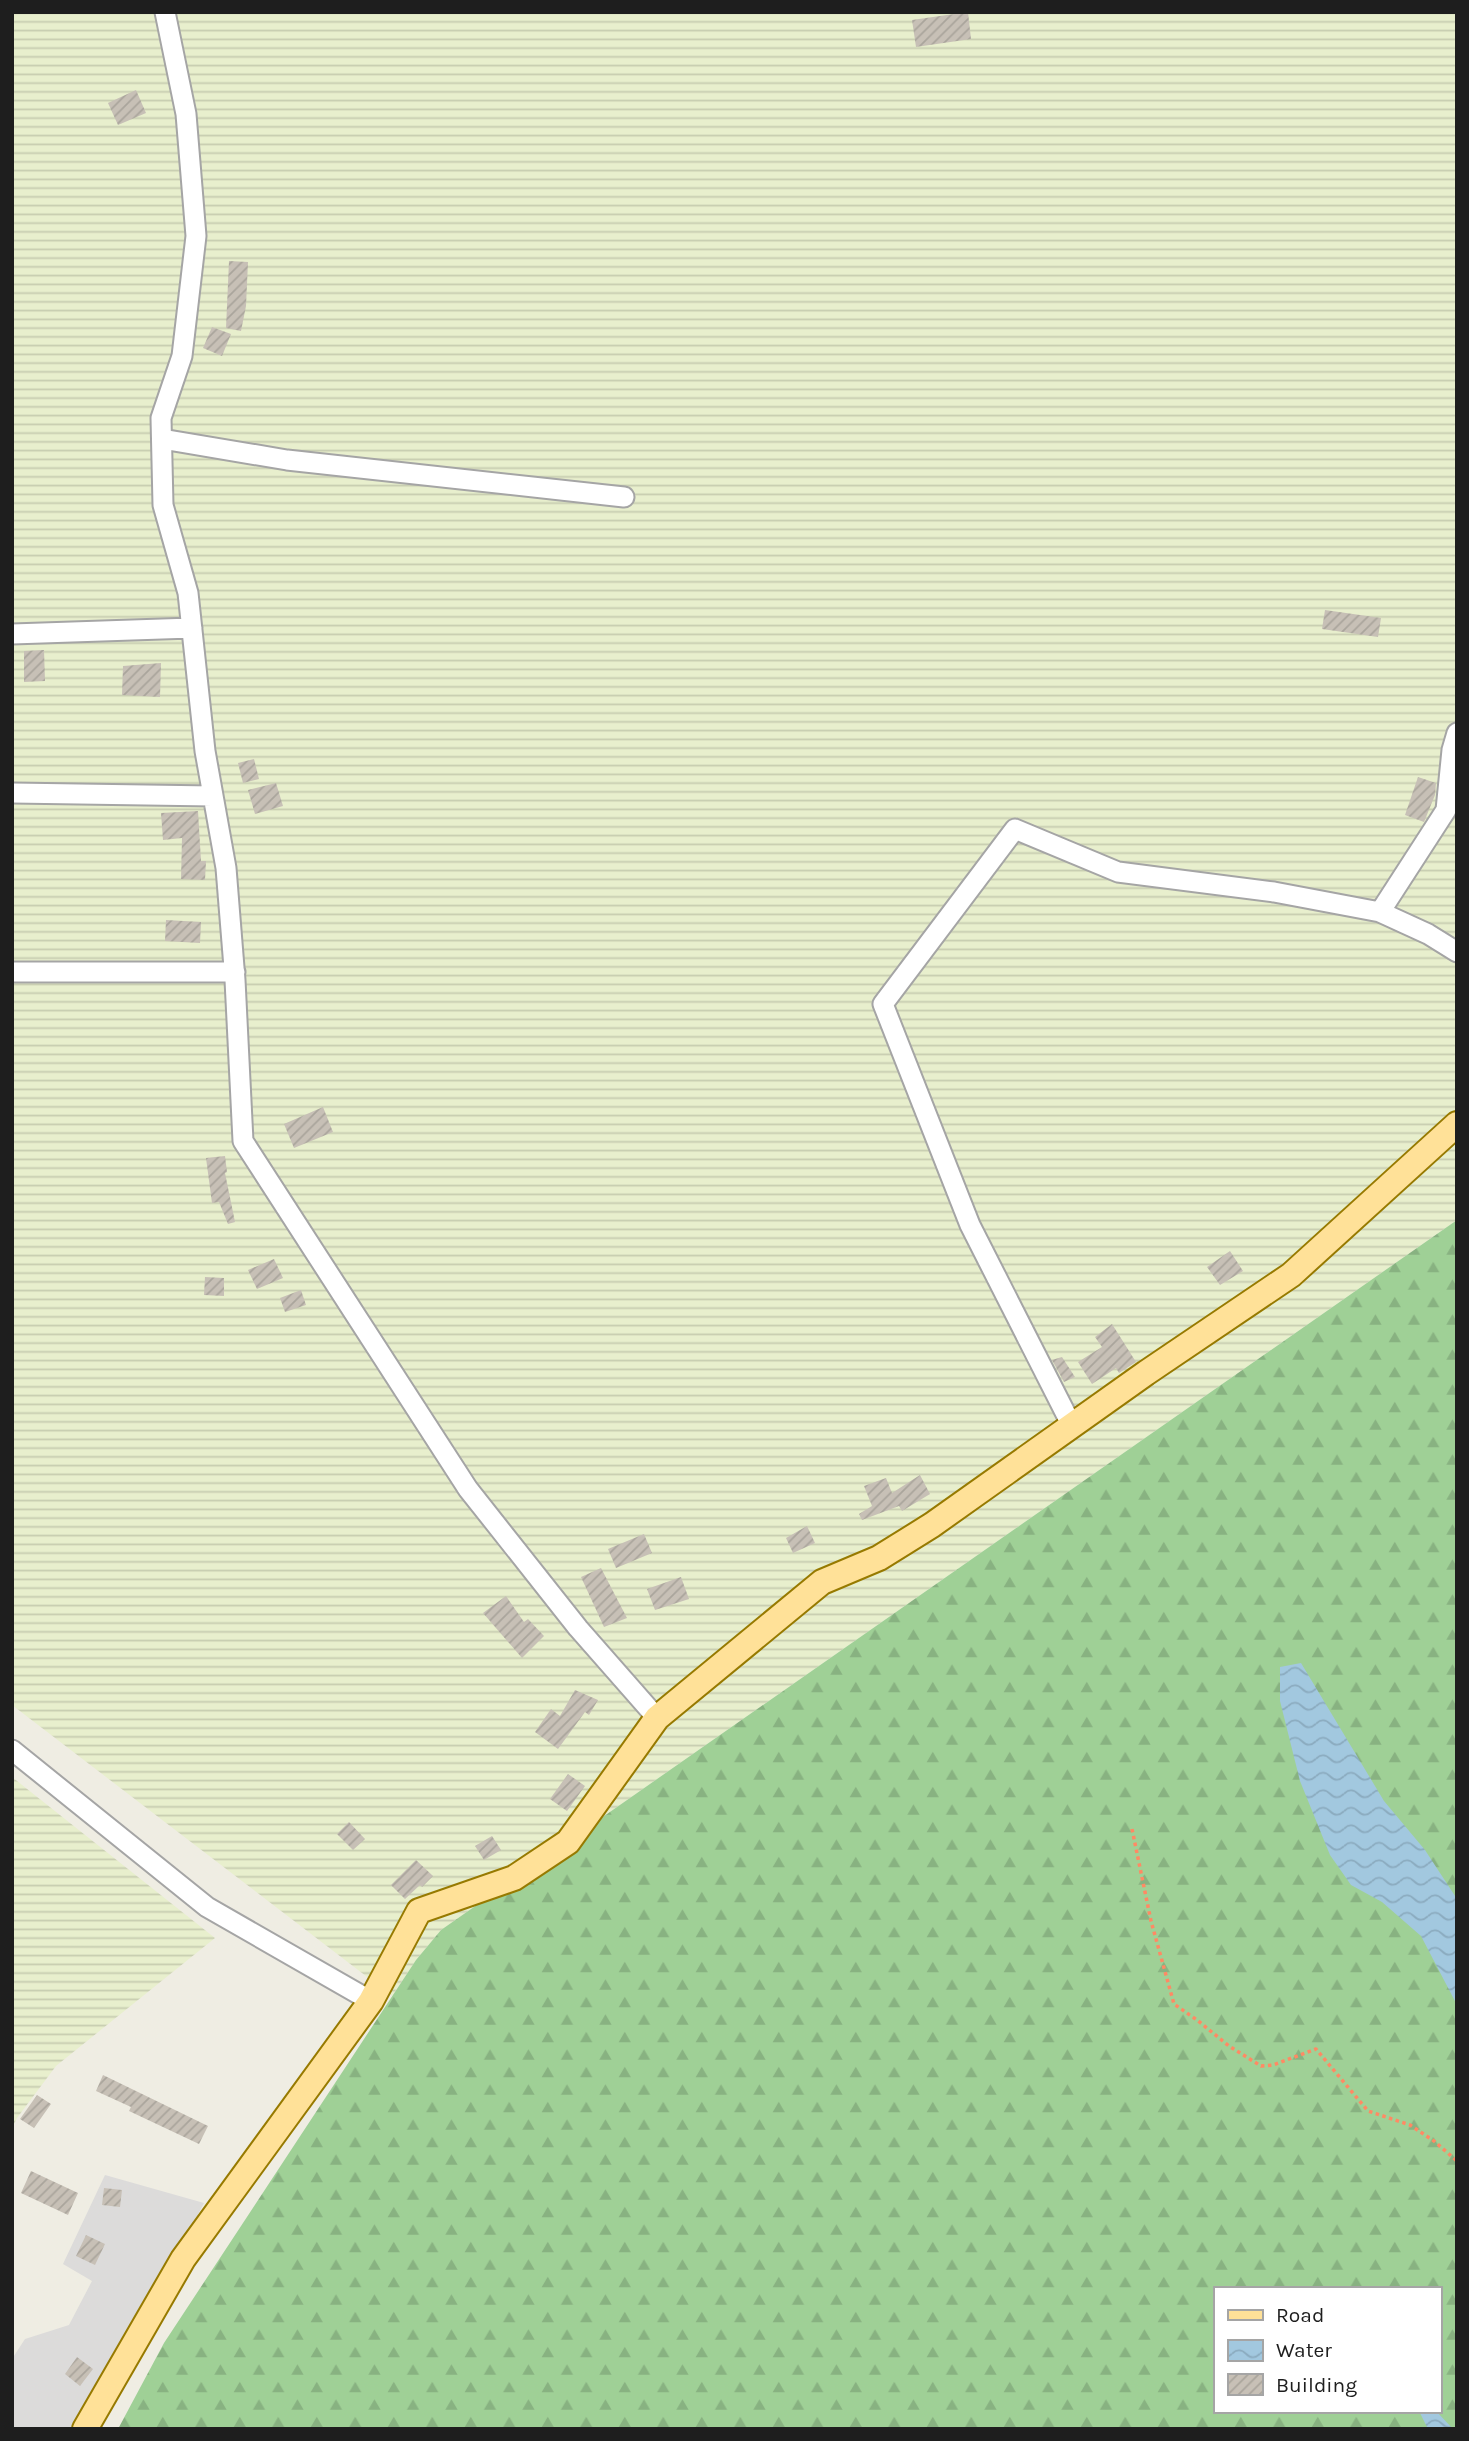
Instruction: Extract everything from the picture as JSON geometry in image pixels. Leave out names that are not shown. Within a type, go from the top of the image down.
[{"type":"main road","points":[[85,2429],[183,2259],[371,2001],[419,1911],[514,1878],[568,1842],[657,1718],[822,1582],[879,1558],[921,1532],[1146,1373],[1291,1275],[1457,1124]]},
{"type":"street","points":[[165,12],[186,114],[195,236],[182,356],[161,418],[163,505],[188,593],[205,751],[226,868],[235,972],[243,1141],[468,1489],[578,1628],[657,1718]]},
{"type":"street","points":[[162,439],[287,460],[624,497]]},
{"type":"street","points":[[12,634],[192,628]]},
{"type":"street","points":[[1380,912],[1446,810],[1452,750],[1457,733]]},
{"type":"street","points":[[12,793],[214,796]]},
{"type":"street","points":[[1072,1426],[970,1225],[883,1004],[1015,829],[1118,872],[1273,892],[1380,912],[1428,934],[1457,952]]},
{"type":"street","points":[[12,972],[235,972]]},
{"type":"street","points":[[12,1751],[207,1907],[371,2001]]},
{"type":"path","points":[[1132,1829],[1151,1921],[1174,2004],[1229,2046],[1261,2066],[1273,2066],[1316,2049],[1368,2111],[1410,2125],[1457,2161]]},
{"type":"shaded area","points":[[105,2175],[204,2203],[93,2413],[75,2429],[12,2429],[12,2359],[25,2339],[69,2325],[92,2281],[63,2264]]},
{"type":"green space","points":[[12,12],[1457,12],[1457,1220],[441,1930],[416,1960],[392,1996],[12,1705]]},
{"type":"green space","points":[[1457,1220],[1457,2429],[118,2429],[164,2343],[416,1960],[441,1930]]},
{"type":"green space","points":[[12,1777],[215,1938],[56,2066],[12,2128]]},
{"type":"water","points":[[1301,1663],[1384,1801],[1425,1850],[1457,1899],[1457,2005],[1421,1936],[1382,1902],[1351,1885],[1330,1855],[1300,1781],[1280,1701],[1280,1667]]},
{"type":"water","points":[[1420,2413],[1438,2413],[1453,2429],[1428,2429]]},
{"type":"building","points":[[968,12],[971,39],[916,47],[912,20]]},
{"type":"building","points":[[136,90],[146,113],[118,125],[108,103]]},
{"type":"building","points":[[229,261],[248,262],[246,306],[241,331],[226,328]]},
{"type":"building","points":[[212,327],[231,334],[222,356],[203,348]]},
{"type":"building","points":[[1325,610],[1381,618],[1378,637],[1322,629]]},
{"type":"building","points":[[44,650],[45,681],[24,682],[24,651]]},
{"type":"building","points":[[161,663],[160,697],[122,695],[123,666]]},
{"type":"building","points":[[254,759],[259,779],[243,783],[238,763]]},
{"type":"building","points":[[1418,777],[1436,783],[1435,795],[1424,822],[1405,815]]},
{"type":"building","points":[[276,783],[283,806],[255,814],[248,790]]},
{"type":"building","points":[[198,811],[201,861],[206,861],[205,880],[181,879],[182,838],[163,840],[161,813]]},
{"type":"building","points":[[166,920],[201,922],[200,943],[165,941]]},
{"type":"building","points":[[323,1107],[333,1132],[294,1148],[284,1124]]},
{"type":"building","points":[[225,1156],[225,1173],[235,1222],[228,1224],[219,1202],[212,1203],[206,1158]]},
{"type":"building","points":[[1230,1251],[1243,1271],[1220,1285],[1207,1267]]},
{"type":"building","points":[[274,1259],[283,1278],[257,1289],[248,1270]]},
{"type":"building","points":[[205,1277],[224,1278],[224,1296],[204,1295]]},
{"type":"building","points":[[301,1290],[306,1305],[285,1312],[280,1298]]},
{"type":"building","points":[[1112,1324],[1136,1362],[1119,1373],[1116,1368],[1092,1384],[1078,1362],[1102,1347],[1095,1337]]},
{"type":"building","points":[[1062,1357],[1075,1377],[1064,1382],[1052,1360]]},
{"type":"building","points":[[920,1475],[930,1494],[902,1511],[899,1506],[862,1520],[859,1514],[872,1506],[864,1486],[886,1478],[892,1493]]},
{"type":"building","points":[[807,1526],[815,1543],[793,1553],[786,1538]]},
{"type":"building","points":[[644,1534],[652,1553],[616,1568],[608,1549]]},
{"type":"building","points":[[601,1568],[627,1618],[604,1627],[581,1577]]},
{"type":"building","points":[[681,1577],[689,1599],[655,1610],[647,1589]]},
{"type":"building","points":[[506,1596],[524,1622],[528,1619],[544,1636],[522,1658],[483,1613]]},
{"type":"building","points":[[575,1690],[598,1700],[589,1715],[585,1712],[558,1749],[535,1732],[551,1709],[560,1716]]},
{"type":"building","points":[[568,1774],[585,1786],[567,1811],[550,1799]]},
{"type":"building","points":[[349,1822],[365,1839],[353,1850],[337,1834]]},
{"type":"building","points":[[492,1836],[501,1850],[484,1860],[475,1846]]},
{"type":"building","points":[[416,1860],[433,1876],[405,1899],[391,1885]]},
{"type":"building","points":[[103,2075],[208,2126],[199,2144],[129,2111],[131,2107],[96,2091]]},
{"type":"building","points":[[37,2095],[51,2104],[34,2128],[20,2119]]},
{"type":"building","points":[[31,2171],[78,2193],[68,2215],[21,2193]]},
{"type":"building","points":[[104,2188],[122,2190],[120,2207],[102,2205]]},
{"type":"building","points":[[86,2235],[105,2244],[95,2265],[76,2256]]},
{"type":"building","points":[[77,2357],[93,2369],[80,2386],[65,2374]]}]
